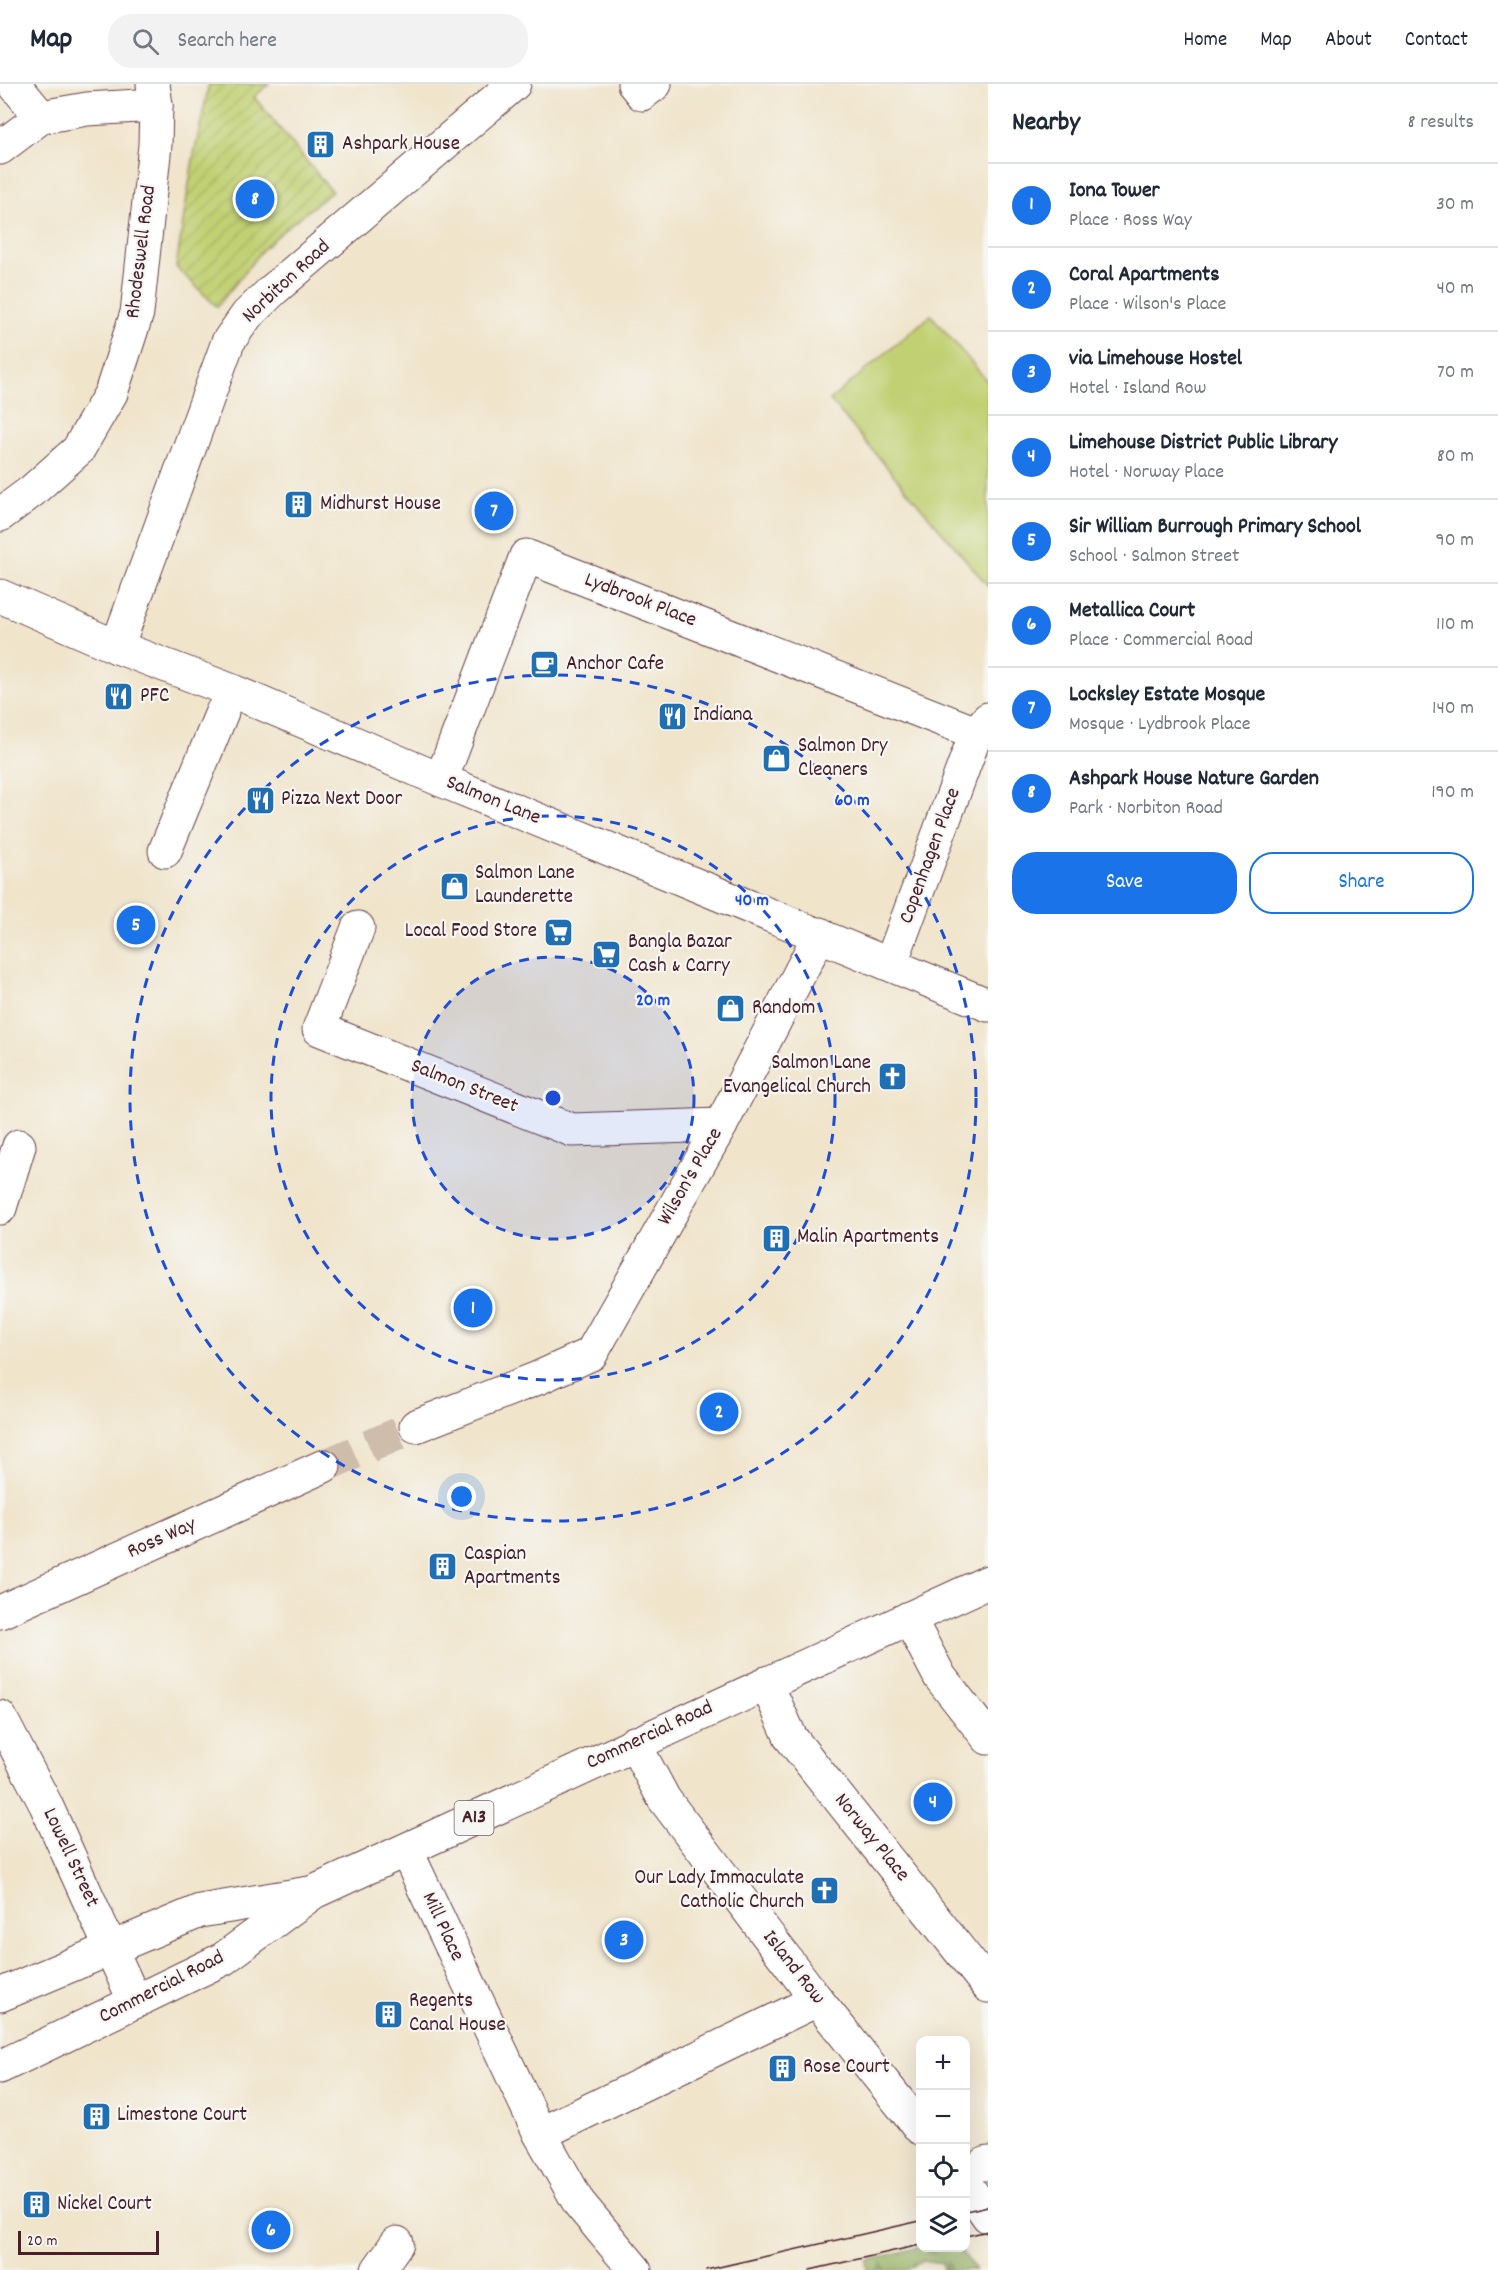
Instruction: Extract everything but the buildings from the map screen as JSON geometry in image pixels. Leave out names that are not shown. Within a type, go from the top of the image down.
[{"type":"main road","points":[[14,84],[41,117]]},
{"type":"main road","name":"Norbiton Road","points":[[117,648],[228,342],[240,324],[273,290],[514,84]]},
{"type":"main road","points":[[634,84],[642,94],[655,84]]},
{"type":"main road","points":[[0,148],[41,117],[87,110],[155,95]]},
{"type":"main road","name":"Rhodeswell Road","points":[[0,515],[32,491],[78,450],[111,393],[137,314],[154,156],[155,95]]},
{"type":"main road","name":"Lydbrook Place","points":[[441,780],[526,556],[982,726]]},
{"type":"main road","name":"Salmon Lane","points":[[0,596],[117,648],[231,690],[441,780],[891,963],[988,1005]]},
{"type":"main road","points":[[165,850],[222,712]]},
{"type":"main road","name":"Copenhagen Place","points":[[891,963],[982,726]]},
{"type":"main road","name":"Salmon Street","points":[[358,928],[319,1029],[572,1130],[721,1125]]},
{"type":"main road","name":"Wilson's Place","points":[[416,1426],[538,1378],[591,1354],[721,1125],[820,934]]},
{"type":"main road","points":[[0,1208],[19,1146]]},
{"type":"main road","name":"Ross Way","points":[[0,1612],[324,1466]]},
{"type":"main road","name":"Commercial Road","points":[[0,2067],[223,1959],[314,1892],[988,1582]]},
{"type":"main road","points":[[909,1618],[940,1677],[988,1738]]},
{"type":"main road","name":"Norway Place","points":[[766,1683],[791,1738],[988,1986]]},
{"type":"main road","name":"Lowell Street","points":[[0,1717],[46,1805],[135,2002]]},
{"type":"main road","name":"Island Row","points":[[634,1743],[664,1799],[817,2000],[916,2122]]},
{"type":"main road","name":"Mill Place","points":[[406,1850],[540,2134],[579,2203],[635,2270]]},
{"type":"main road","name":"Commercial Road","points":[[0,1995],[200,1911],[314,1892]]},
{"type":"main road","points":[[540,2134],[817,2000]]},
{"type":"main road","points":[[980,2171],[988,2216]]},
{"type":"main road","points":[[378,2270],[397,2243]]},
{"type":"green space","points":[[209,84],[269,84],[254,97],[332,192],[263,249],[217,307],[176,267],[193,159]]},
{"type":"green space","points":[[931,315],[988,382],[988,586],[830,400]]},
{"type":"green space","points":[[916,2248],[916,2252],[962,2252],[976,2270],[943,2270],[943,2264],[922,2261],[907,2270],[868,2270],[867,2261]]},
{"type":"tunnel","points":[[324,1466],[416,1426]]},
{"type":"tram line","points":[[970,2210],[988,2206]]},
{"type":"tram line","points":[[706,2270],[916,2222]]},
{"type":"tram line","points":[[970,2235],[988,2231]]},
{"type":"tram line","points":[[810,2270],[916,2246]]},
{"type":"place","name":"Ashpark House","points":[[321,145]]},
{"type":"place","name":"Ashpark House Nature Garden","points":[[255,199]]},
{"type":"place","name":"Midhurst House","points":[[299,505]]},
{"type":"place","name":"Locksley Estate Mosque","points":[[494,511]]},
{"type":"place","name":"Anchor Cafe","points":[[545,665]]},
{"type":"place","name":"PFC","points":[[119,697]]},
{"type":"place","name":"Indiana","points":[[672,716]]},
{"type":"place","name":"Salmon Dry Cleaners","points":[[777,759]]},
{"type":"place","name":"Pizza Next Door","points":[[260,800]]},
{"type":"place","name":"Salmon Lane Launderette","points":[[454,886]]},
{"type":"place","name":"Sir William Burrough Primary School","points":[[136,925]]},
{"type":"place","name":"Local Food Store","points":[[558,932]]},
{"type":"place","name":"Bangla Bazar Cash & Carry","points":[[607,955]]},
{"type":"place","name":"Random","points":[[731,1009]]},
{"type":"place","name":"Salmon Lane Evangelical Church","points":[[892,1076]]},
{"type":"place","name":"Malin Apartments","points":[[776,1238]]},
{"type":"place","name":"Iona Tower","points":[[473,1308]]},
{"type":"place","name":"Coral Apartments","points":[[719,1412]]},
{"type":"place","name":"Caspian Apartments","points":[[443,1567]]},
{"type":"place","name":"Limehouse District Public Library","points":[[933,1802]]},
{"type":"place","name":"Our Lady Immaculate Catholic Church","points":[[825,1891]]},
{"type":"place","name":"via Limehouse Hostel","points":[[624,1940]]},
{"type":"place","name":"Regents Canal House","points":[[388,2014]]},
{"type":"place","name":"Rose Court","points":[[782,2068]]},
{"type":"place","name":"Limestone Court","points":[[96,2116]]},
{"type":"place","name":"Nickel Court","points":[[36,2205]]},
{"type":"place","name":"Metallica Court","points":[[271,2230]]}]
